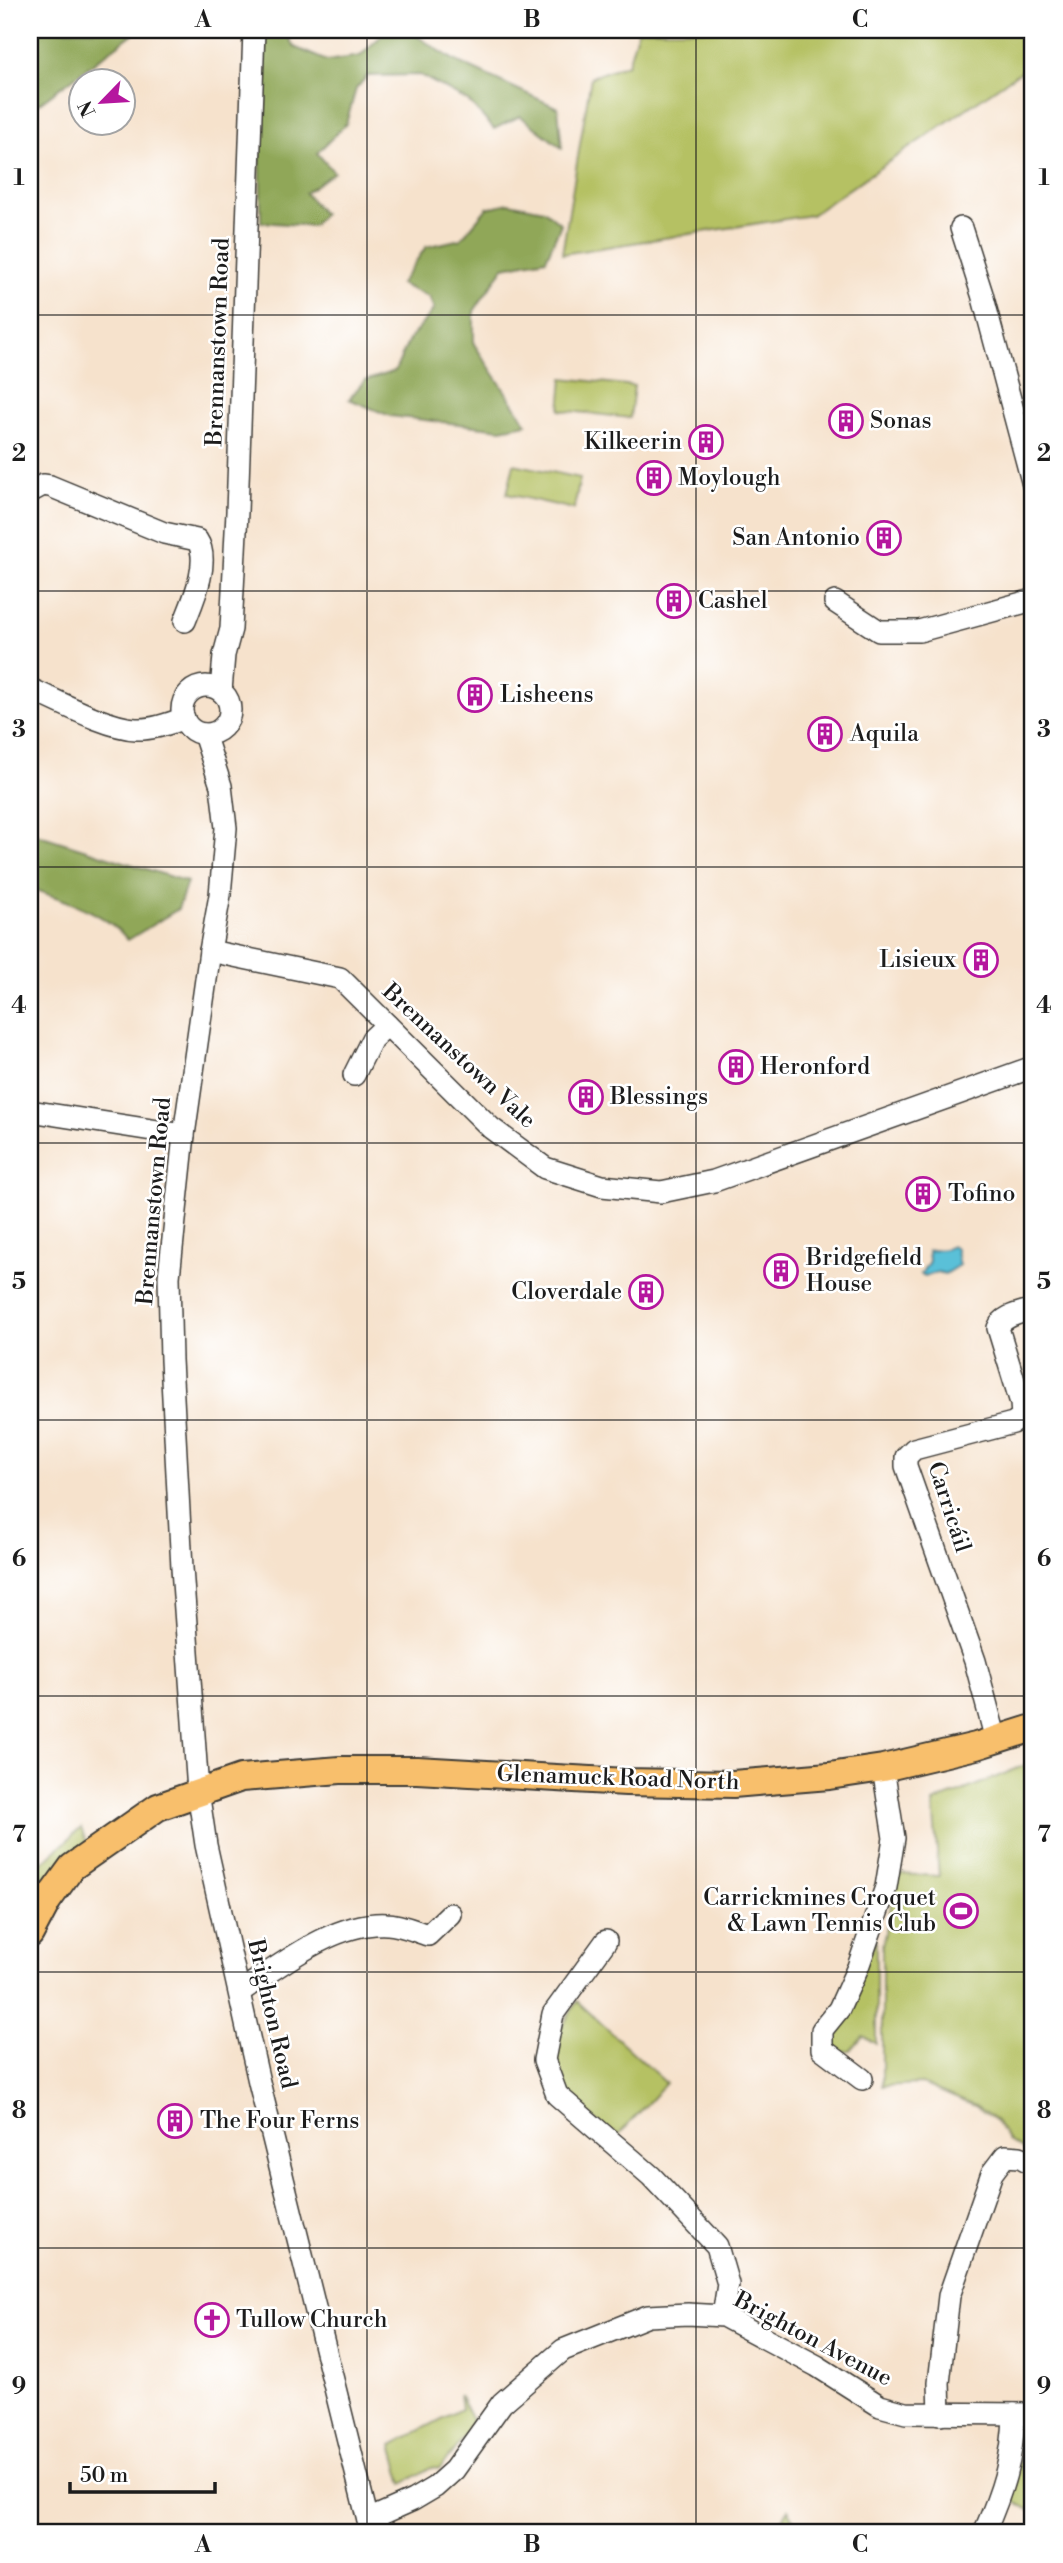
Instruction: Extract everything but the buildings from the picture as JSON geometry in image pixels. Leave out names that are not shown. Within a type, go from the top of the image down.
[{"type":"main road","name":"Glenamuck Road North","points":[[30,1934],[48,1900],[72,1867],[158,1807],[241,1778],[340,1770],[418,1770],[626,1782],[733,1784],[829,1776],[883,1768],[1033,1728]]},
{"type":"street","name":"Brennanstown Road","points":[[198,1791],[182,1569],[169,1277],[184,1135],[209,951],[220,895],[226,837],[213,732],[227,723],[230,709],[229,702],[211,689],[231,629],[254,30]]},
{"type":"street","points":[[961,228],[982,294],[1033,485]]},
{"type":"street","points":[[30,492],[37,487],[50,486],[164,533],[197,540],[201,551],[200,582],[196,601],[185,621]]},
{"type":"street","points":[[835,602],[879,631],[919,631],[1033,600]]},
{"type":"street","points":[[30,689],[103,720],[136,729],[163,726],[184,718]]},
{"type":"street","points":[[211,689],[187,696],[183,707],[184,718],[193,731],[213,732]]},
{"type":"street","name":"Brennanstown Vale","points":[[209,951],[340,978],[491,1128],[545,1168],[602,1186],[662,1192],[713,1181],[1033,1067]]},
{"type":"street","points":[[354,1075],[372,1039],[387,1025]]},
{"type":"street","points":[[30,1111],[184,1135]]},
{"type":"street","name":"Carricáil","points":[[996,1740],[975,1661],[906,1466],[906,1457],[914,1449],[1013,1423],[1022,1417],[1021,1403],[998,1328],[1000,1322],[1007,1317],[1033,1309]]},
{"type":"street","points":[[862,2079],[822,2049],[821,2030],[839,2009],[858,1967],[886,1887],[894,1838],[883,1768]]},
{"type":"street","name":"Brighton Road","points":[[198,1791],[206,1844],[241,1991],[262,2095],[369,2527]]},
{"type":"street","points":[[241,1991],[295,1955],[355,1926],[388,1923],[428,1935],[450,1914]]},
{"type":"street","points":[[606,1941],[553,2014],[544,2060],[556,2095],[651,2176],[717,2246],[728,2284],[723,2316]]},
{"type":"street","points":[[940,2414],[939,2383],[949,2296],[992,2173],[1005,2156],[1020,2157],[1033,2164]]},
{"type":"street","name":"Brighton Avenue","points":[[369,2527],[435,2487],[454,2470],[502,2403],[563,2350],[648,2316],[688,2314],[723,2316],[817,2366],[880,2406],[906,2413],[1023,2414],[1002,2492],[984,2533]]},
{"type":"green space","points":[[30,30],[138,30],[89,66],[66,66],[66,83],[30,110]]},
{"type":"green space","points":[[264,30],[284,30],[294,47],[327,61],[360,56],[383,34],[412,33],[454,60],[558,108],[562,148],[520,116],[494,129],[468,101],[420,75],[367,76],[356,89],[346,124],[317,153],[334,172],[305,193],[323,214],[312,226],[261,222],[260,118]]},
{"type":"green space","points":[[638,30],[1033,30],[1033,63],[811,215],[562,254],[591,77],[628,64]]},
{"type":"green space","points":[[509,203],[544,210],[561,224],[546,259],[504,267],[474,311],[474,344],[527,424],[501,429],[390,416],[349,399],[364,381],[395,371],[409,340],[434,309],[429,297],[400,284],[426,247],[461,239],[487,208]]},
{"type":"green space","points":[[563,378],[634,386],[630,418],[560,410]]},
{"type":"green space","points":[[514,464],[580,478],[574,509],[507,494]]},
{"type":"green space","points":[[30,832],[187,882],[178,909],[128,940],[95,914],[30,888]]},
{"type":"green space","name":"Carrickmines Croquet & Lawn Tennis Club","points":[[1033,1762],[1033,2155],[1009,2141],[996,2121],[975,2106],[922,2084],[882,2086],[882,1946],[898,1874],[939,1876],[933,1803]]},
{"type":"green space","points":[[81,1828],[88,1846],[30,1912],[30,1874]]},
{"type":"green space","points":[[876,1939],[876,2044],[863,2036],[850,2051],[843,2052],[829,2042],[827,2034]]},
{"type":"green space","points":[[577,2001],[666,2083],[616,2138],[569,2097],[552,2058],[562,2027]]},
{"type":"green space","points":[[459,2395],[472,2420],[472,2427],[440,2468],[431,2467],[403,2484],[392,2445],[461,2409]]},
{"type":"green space","points":[[1033,2428],[1033,2512],[1007,2498],[1028,2434]]},
{"type":"green space","points":[[788,2509],[803,2533],[776,2533]]},
{"type":"water","points":[[952,1246],[956,1249],[959,1265],[945,1274],[921,1274],[929,1261],[928,1251]]},
{"type":"place","name":"Sonas","points":[[846,421]]},
{"type":"place","name":"Kilkeerin","points":[[706,442]]},
{"type":"place","name":"Moylough","points":[[654,478]]},
{"type":"place","name":"San Antonio","points":[[884,538]]},
{"type":"place","name":"Cashel","points":[[674,601]]},
{"type":"place","name":"Lisheens","points":[[475,695]]},
{"type":"place","name":"Aquila","points":[[825,734]]},
{"type":"place","name":"Lisieux","points":[[981,960]]},
{"type":"place","name":"Heronford","points":[[736,1067]]},
{"type":"place","name":"Blessings","points":[[586,1097]]},
{"type":"place","name":"Tofino","points":[[923,1194]]},
{"type":"place","name":"Bridgefield House","points":[[781,1271]]},
{"type":"place","name":"Cloverdale","points":[[646,1292]]},
{"type":"place","name":"Carrickmines Croquet & Lawn Tennis Club","points":[[961,1911]]},
{"type":"place","name":"The Four Ferns","points":[[175,2121]]},
{"type":"place","name":"Tullow Church","points":[[212,2320]]}]
